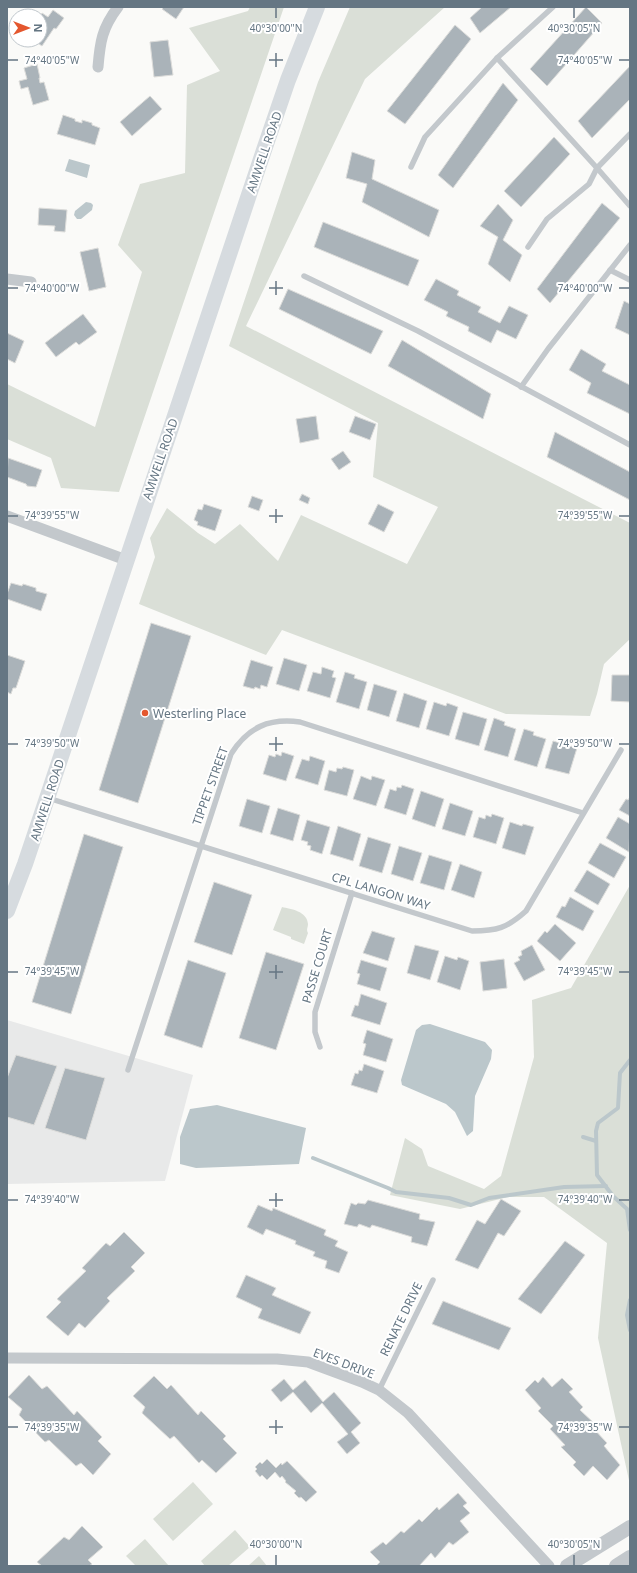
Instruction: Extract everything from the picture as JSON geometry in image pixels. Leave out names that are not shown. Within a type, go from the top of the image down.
[{"type":"main road","name":"AMWELL ROAD","points":[[7,911],[25,864],[288,80],[318,7]]},
{"type":"street","points":[[98,67],[100,44],[108,21],[118,7]]},
{"type":"street","points":[[7,279],[31,282]]},
{"type":"street","points":[[7,516],[126,560]]},
{"type":"street","name":"EVES DRIVE","points":[[7,1358],[277,1359],[308,1362],[379,1390],[408,1412],[549,1566]]},
{"type":"street","points":[[567,1566],[630,1527]]},
{"type":"street","points":[[616,1566],[630,1557]]},
{"type":"lane","points":[[411,167],[425,137],[497,58],[553,7]]},
{"type":"lane","points":[[497,58],[630,206]]},
{"type":"lane","points":[[528,247],[547,219],[588,184],[597,168],[630,134]]},
{"type":"lane","points":[[521,387],[548,349],[630,245]]},
{"type":"lane","points":[[610,270],[630,280]]},
{"type":"lane","points":[[304,276],[418,331],[630,445]]},
{"type":"lane","name":"TIPPET STREET","points":[[128,1070],[231,754],[238,743],[258,726],[286,720],[300,722],[583,813]]},
{"type":"lane","name":"CPL LANGON WAY","points":[[47,798],[472,931],[491,931],[515,921],[526,911],[621,750]]},
{"type":"lane","name":"PASSE COURT","points":[[320,1047],[315,1032],[314,1012],[352,893]]},
{"type":"lane","name":"RENATE DRIVE","points":[[379,1390],[433,1280]]},
{"type":"shaded area","points":[[250,7],[284,7],[119,492],[61,488],[51,458],[7,439],[7,384],[95,427],[142,272],[118,245],[140,184],[185,173],[187,85],[220,71],[189,28],[248,11]]},
{"type":"shaded area","points":[[350,7],[445,7],[365,79],[246,326],[630,523],[630,639],[604,664],[590,716],[506,714],[282,630],[266,655],[139,604],[155,557],[150,538],[167,508],[198,533],[215,544],[240,524],[278,561],[301,515],[407,564],[438,507],[373,477],[378,423],[229,346],[318,82]]},
{"type":"shaded area","points":[[69,159],[90,165],[87,178],[65,171]]},
{"type":"shaded area","points":[[86,202],[93,205],[92,210],[81,219],[77,219],[74,215],[75,211]]},
{"type":"shaded area","points":[[630,885],[630,1485],[598,1338],[607,1243],[544,1197],[508,1197],[460,1209],[390,1195],[405,1138],[422,1149],[428,1166],[484,1189],[501,1176],[534,1057],[532,1000],[571,988]]},
{"type":"shaded area","points":[[282,907],[298,911],[305,916],[308,924],[308,933],[304,944],[273,930]]},
{"type":"shaded area","points":[[7,1020],[193,1075],[165,1181],[7,1184]]},
{"type":"shaded area","points":[[430,1024],[485,1042],[492,1050],[491,1059],[475,1096],[473,1131],[467,1136],[455,1112],[446,1104],[402,1085],[401,1080],[416,1030],[422,1025]]},
{"type":"shaded area","points":[[217,1105],[306,1128],[299,1164],[196,1168],[180,1164],[180,1137],[190,1109]]},
{"type":"shaded area","points":[[193,1482],[213,1504],[173,1541],[153,1519]]},
{"type":"shaded area","points":[[235,1530],[250,1547],[228,1566],[205,1566],[201,1561]]},
{"type":"shaded area","points":[[145,1539],[169,1566],[136,1566],[126,1556]]},
{"type":"shaded area","points":[[259,1556],[267,1566],[248,1566]]},
{"type":"building","points":[[164,7],[184,7],[176,19],[162,9]]},
{"type":"building","points":[[482,7],[511,7],[480,33],[470,18]]},
{"type":"building","points":[[586,7],[602,23],[547,86],[530,69]]},
{"type":"building","points":[[53,10],[64,18],[56,29],[54,28],[48,37],[48,17]]},
{"type":"building","points":[[455,25],[471,39],[405,124],[387,111]]},
{"type":"building","points":[[168,40],[173,75],[154,77],[150,42]]},
{"type":"building","points":[[37,64],[40,83],[44,82],[49,100],[33,105],[28,87],[21,89],[19,81],[27,79],[24,68]]},
{"type":"building","points":[[630,66],[630,99],[592,138],[578,121]]},
{"type":"building","points":[[503,83],[518,100],[453,188],[438,175]]},
{"type":"building","points":[[150,96],[162,109],[132,136],[120,122]]},
{"type":"building","points":[[63,115],[82,123],[82,120],[92,123],[92,125],[100,128],[95,145],[57,134]]},
{"type":"building","points":[[554,137],[570,154],[521,207],[504,191]]},
{"type":"building","points":[[352,152],[375,160],[372,179],[439,210],[429,237],[362,202],[367,184],[346,178]]},
{"type":"building","points":[[602,203],[620,218],[550,303],[537,289]]},
{"type":"building","points":[[498,204],[513,220],[503,240],[522,255],[510,282],[488,264],[498,237],[480,226]]},
{"type":"building","points":[[39,208],[67,210],[65,232],[54,231],[55,226],[38,225]]},
{"type":"building","points":[[323,222],[419,260],[408,286],[314,247]]},
{"type":"building","points":[[98,248],[106,287],[89,291],[80,252]]},
{"type":"building","points":[[436,279],[459,291],[457,295],[481,307],[478,312],[500,323],[509,306],[528,315],[516,339],[497,330],[491,343],[468,331],[469,327],[446,316],[448,312],[424,300]]},
{"type":"building","points":[[288,289],[383,331],[371,354],[279,309]]},
{"type":"building","points":[[624,301],[630,304],[630,335],[615,328]]},
{"type":"building","points":[[83,314],[97,332],[79,345],[76,342],[56,357],[45,343]]},
{"type":"building","points":[[7,333],[24,341],[15,363],[7,359]]},
{"type":"building","points":[[402,340],[491,394],[483,419],[388,366]]},
{"type":"building","points":[[581,349],[606,364],[602,371],[630,385],[630,414],[587,393],[591,383],[569,370]]},
{"type":"building","points":[[316,416],[319,439],[300,443],[296,419]]},
{"type":"building","points":[[355,416],[376,424],[370,440],[349,432]]},
{"type":"building","points":[[555,432],[630,472],[630,500],[547,457]]},
{"type":"building","points":[[343,451],[351,462],[339,470],[331,459]]},
{"type":"building","points":[[8,458],[42,470],[36,487],[27,486],[26,484],[7,477]]},
{"type":"building","points":[[302,494],[310,498],[308,504],[299,500]]},
{"type":"building","points":[[252,496],[263,500],[259,511],[248,507]]},
{"type":"building","points":[[204,504],[222,510],[215,531],[197,525],[198,522],[194,520],[198,509],[202,510]]},
{"type":"building","points":[[378,504],[394,512],[384,532],[368,524]]},
{"type":"building","points":[[11,583],[22,586],[23,584],[36,588],[36,591],[47,594],[41,611],[7,599],[7,594]]},
{"type":"building","name":"Westerling Place","points":[[151,623],[191,636],[138,803],[99,790]]},
{"type":"building","points":[[7,655],[25,661],[16,688],[13,688],[11,694],[7,692]]},
{"type":"building","points":[[284,658],[307,665],[299,691],[276,684]]},
{"type":"building","points":[[251,660],[273,667],[267,687],[261,685],[260,689],[255,687],[254,689],[243,686]]},
{"type":"building","points":[[322,667],[334,671],[332,677],[336,678],[330,698],[307,691],[313,672],[321,674]]},
{"type":"building","points":[[345,672],[355,675],[354,678],[367,682],[359,709],[336,702]]},
{"type":"building","points":[[612,675],[630,675],[630,702],[611,701]]},
{"type":"building","points":[[374,684],[397,691],[389,717],[367,710]]},
{"type":"building","points":[[404,693],[427,701],[419,728],[396,721]]},
{"type":"building","points":[[434,702],[446,706],[447,703],[458,707],[449,736],[426,729]]},
{"type":"building","points":[[463,712],[487,719],[479,746],[455,739]]},
{"type":"building","points":[[494,718],[505,722],[504,725],[516,729],[508,757],[484,750]]},
{"type":"building","points":[[524,729],[534,732],[533,735],[546,739],[537,767],[514,760]]},
{"type":"building","points":[[553,741],[577,748],[569,774],[545,768]]},
{"type":"building","points":[[282,752],[294,756],[286,781],[263,774],[269,755],[275,757],[276,754],[281,756]]},
{"type":"building","points":[[310,756],[325,761],[318,785],[295,778],[302,759],[309,761]]},
{"type":"building","points":[[343,767],[354,770],[347,796],[324,790],[329,770],[336,772],[337,768],[342,769]]},
{"type":"building","points":[[361,776],[371,780],[372,776],[385,780],[376,806],[353,799]]},
{"type":"building","points":[[402,785],[414,789],[406,815],[384,808],[390,789],[396,791],[397,787],[401,788]]},
{"type":"building","points":[[421,791],[444,799],[435,827],[412,819]]},
{"type":"building","points":[[630,797],[630,816],[619,810],[626,799],[628,800]]},
{"type":"building","points":[[247,799],[270,806],[262,833],[239,826]]},
{"type":"building","points":[[450,803],[473,811],[465,836],[442,829]]},
{"type":"building","points":[[278,808],[300,815],[293,841],[270,834]]},
{"type":"building","points":[[492,814],[504,818],[496,844],[473,837],[479,817],[485,819],[486,815],[491,817]]},
{"type":"building","points":[[618,817],[630,824],[629,852],[606,838]]},
{"type":"building","points":[[307,820],[330,827],[322,854],[310,850],[311,846],[307,845],[308,842],[301,840]]},
{"type":"building","points":[[510,822],[522,826],[523,824],[534,827],[525,855],[502,848]]},
{"type":"building","points":[[338,826],[361,834],[353,861],[330,854]]},
{"type":"building","points":[[84,834],[123,847],[71,1014],[32,1002]]},
{"type":"building","points":[[368,837],[391,844],[382,873],[359,866]]},
{"type":"building","points":[[600,843],[626,857],[614,878],[588,863]]},
{"type":"building","points":[[399,846],[422,853],[413,881],[391,874]]},
{"type":"building","points":[[429,855],[452,862],[444,890],[420,883]]},
{"type":"building","points":[[460,864],[482,872],[474,898],[451,890]]},
{"type":"building","points":[[587,870],[610,884],[598,905],[574,891]]},
{"type":"building","points":[[214,882],[252,895],[232,955],[194,942]]},
{"type":"building","points":[[570,897],[594,911],[583,931],[556,917],[562,906],[565,907]]},
{"type":"building","points":[[555,924],[576,943],[560,961],[537,941],[545,931],[547,933]]},
{"type":"building","points":[[372,931],[395,938],[388,961],[363,953]]},
{"type":"building","points":[[415,945],[439,951],[430,980],[407,973]]},
{"type":"building","points":[[532,945],[545,970],[524,981],[514,963],[520,960],[518,957],[522,955],[521,951]]},
{"type":"building","points":[[266,952],[304,964],[276,1050],[239,1038]]},
{"type":"building","points":[[445,956],[457,960],[458,957],[469,961],[460,990],[437,982]]},
{"type":"building","points":[[504,959],[507,988],[483,991],[480,962]]},
{"type":"building","points":[[188,960],[226,973],[202,1048],[164,1035]]},
{"type":"building","points":[[361,960],[387,968],[380,991],[357,984],[360,974],[357,973]]},
{"type":"building","points":[[361,994],[387,1003],[380,1025],[351,1016],[355,1005],[358,1006]]},
{"type":"building","points":[[367,1030],[393,1039],[386,1062],[363,1055],[366,1044],[363,1043]]},
{"type":"building","points":[[16,1055],[57,1066],[34,1125],[7,1117],[7,1078]]},
{"type":"building","points":[[364,1064],[384,1071],[377,1093],[351,1085],[355,1073],[358,1074],[359,1070],[362,1071]]},
{"type":"building","points":[[65,1068],[105,1078],[86,1140],[45,1128]]},
{"type":"building","points":[[501,1199],[521,1211],[504,1236],[498,1233],[478,1269],[455,1260],[477,1220],[485,1224]]},
{"type":"building","points":[[368,1200],[420,1214],[419,1219],[435,1222],[427,1246],[411,1242],[412,1237],[372,1225],[370,1228],[359,1224],[357,1227],[344,1224],[351,1203],[356,1205],[358,1203],[365,1204]]},
{"type":"building","points":[[258,1205],[272,1211],[273,1208],[326,1230],[324,1235],[338,1241],[335,1246],[348,1252],[339,1273],[325,1268],[327,1261],[313,1256],[315,1252],[295,1244],[296,1241],[266,1229],[263,1235],[247,1227]]},
{"type":"building","points":[[124,1232],[145,1253],[131,1267],[135,1271],[107,1298],[110,1301],[85,1328],[79,1323],[68,1336],[46,1317],[61,1302],[57,1299],[86,1271],[82,1268],[106,1243],[110,1246]]},
{"type":"building","points":[[565,1241],[585,1255],[541,1314],[518,1299]]},
{"type":"building","points":[[246,1275],[276,1288],[272,1295],[311,1312],[300,1334],[258,1318],[262,1309],[236,1297]]},
{"type":"building","points":[[443,1301],[511,1328],[499,1350],[432,1324]]},
{"type":"building","points":[[29,1375],[42,1389],[47,1386],[74,1415],[77,1411],[102,1437],[98,1441],[111,1454],[93,1475],[81,1463],[76,1466],[49,1440],[45,1442],[19,1415],[22,1409],[8,1397]]},
{"type":"building","points":[[154,1376],[167,1389],[171,1385],[198,1415],[201,1411],[226,1436],[223,1439],[237,1453],[216,1473],[202,1460],[199,1463],[174,1436],[170,1439],[142,1413],[145,1407],[133,1396]]},
{"type":"building","points":[[543,1377],[552,1387],[562,1378],[573,1389],[569,1392],[583,1407],[580,1410],[596,1425],[592,1427],[607,1443],[604,1446],[620,1465],[607,1480],[593,1466],[584,1476],[573,1465],[576,1462],[561,1447],[565,1445],[550,1429],[553,1426],[538,1411],[541,1408],[525,1390],[535,1380],[538,1383]]},
{"type":"building","points":[[284,1379],[293,1390],[305,1380],[323,1402],[334,1392],[361,1423],[351,1432],[360,1443],[347,1454],[337,1442],[348,1434],[322,1403],[311,1413],[293,1392],[281,1402],[271,1390]]},
{"type":"building","points":[[267,1459],[276,1468],[281,1463],[282,1465],[287,1461],[317,1492],[306,1502],[294,1493],[296,1491],[285,1482],[286,1481],[282,1476],[280,1478],[275,1472],[267,1480],[262,1475],[260,1477],[255,1471],[257,1469],[255,1467],[260,1462],[262,1464]]},
{"type":"building","points":[[458,1493],[467,1503],[463,1506],[470,1513],[460,1521],[469,1532],[453,1545],[449,1542],[435,1558],[431,1553],[419,1566],[376,1566],[380,1562],[370,1552],[383,1542],[386,1545],[401,1531],[404,1533],[419,1519],[422,1522],[437,1507],[439,1510]]},
{"type":"building","points":[[82,1526],[103,1547],[88,1560],[92,1564],[89,1566],[42,1566],[37,1562],[64,1537],[69,1540]]},
{"type":"waterway","points":[[630,1060],[620,1073],[618,1108],[598,1123],[596,1131],[597,1175],[613,1196],[627,1209],[630,1230]]},
{"type":"waterway","points":[[583,1137],[596,1141]]},
{"type":"waterway","points":[[313,1158],[396,1192],[449,1198],[471,1205],[489,1198],[564,1187],[606,1186]]},
{"type":"waterway","points":[[630,1300],[627,1315],[630,1330]]},
{"type":"place","name":"Westerling Place","points":[[145,713]]}]
